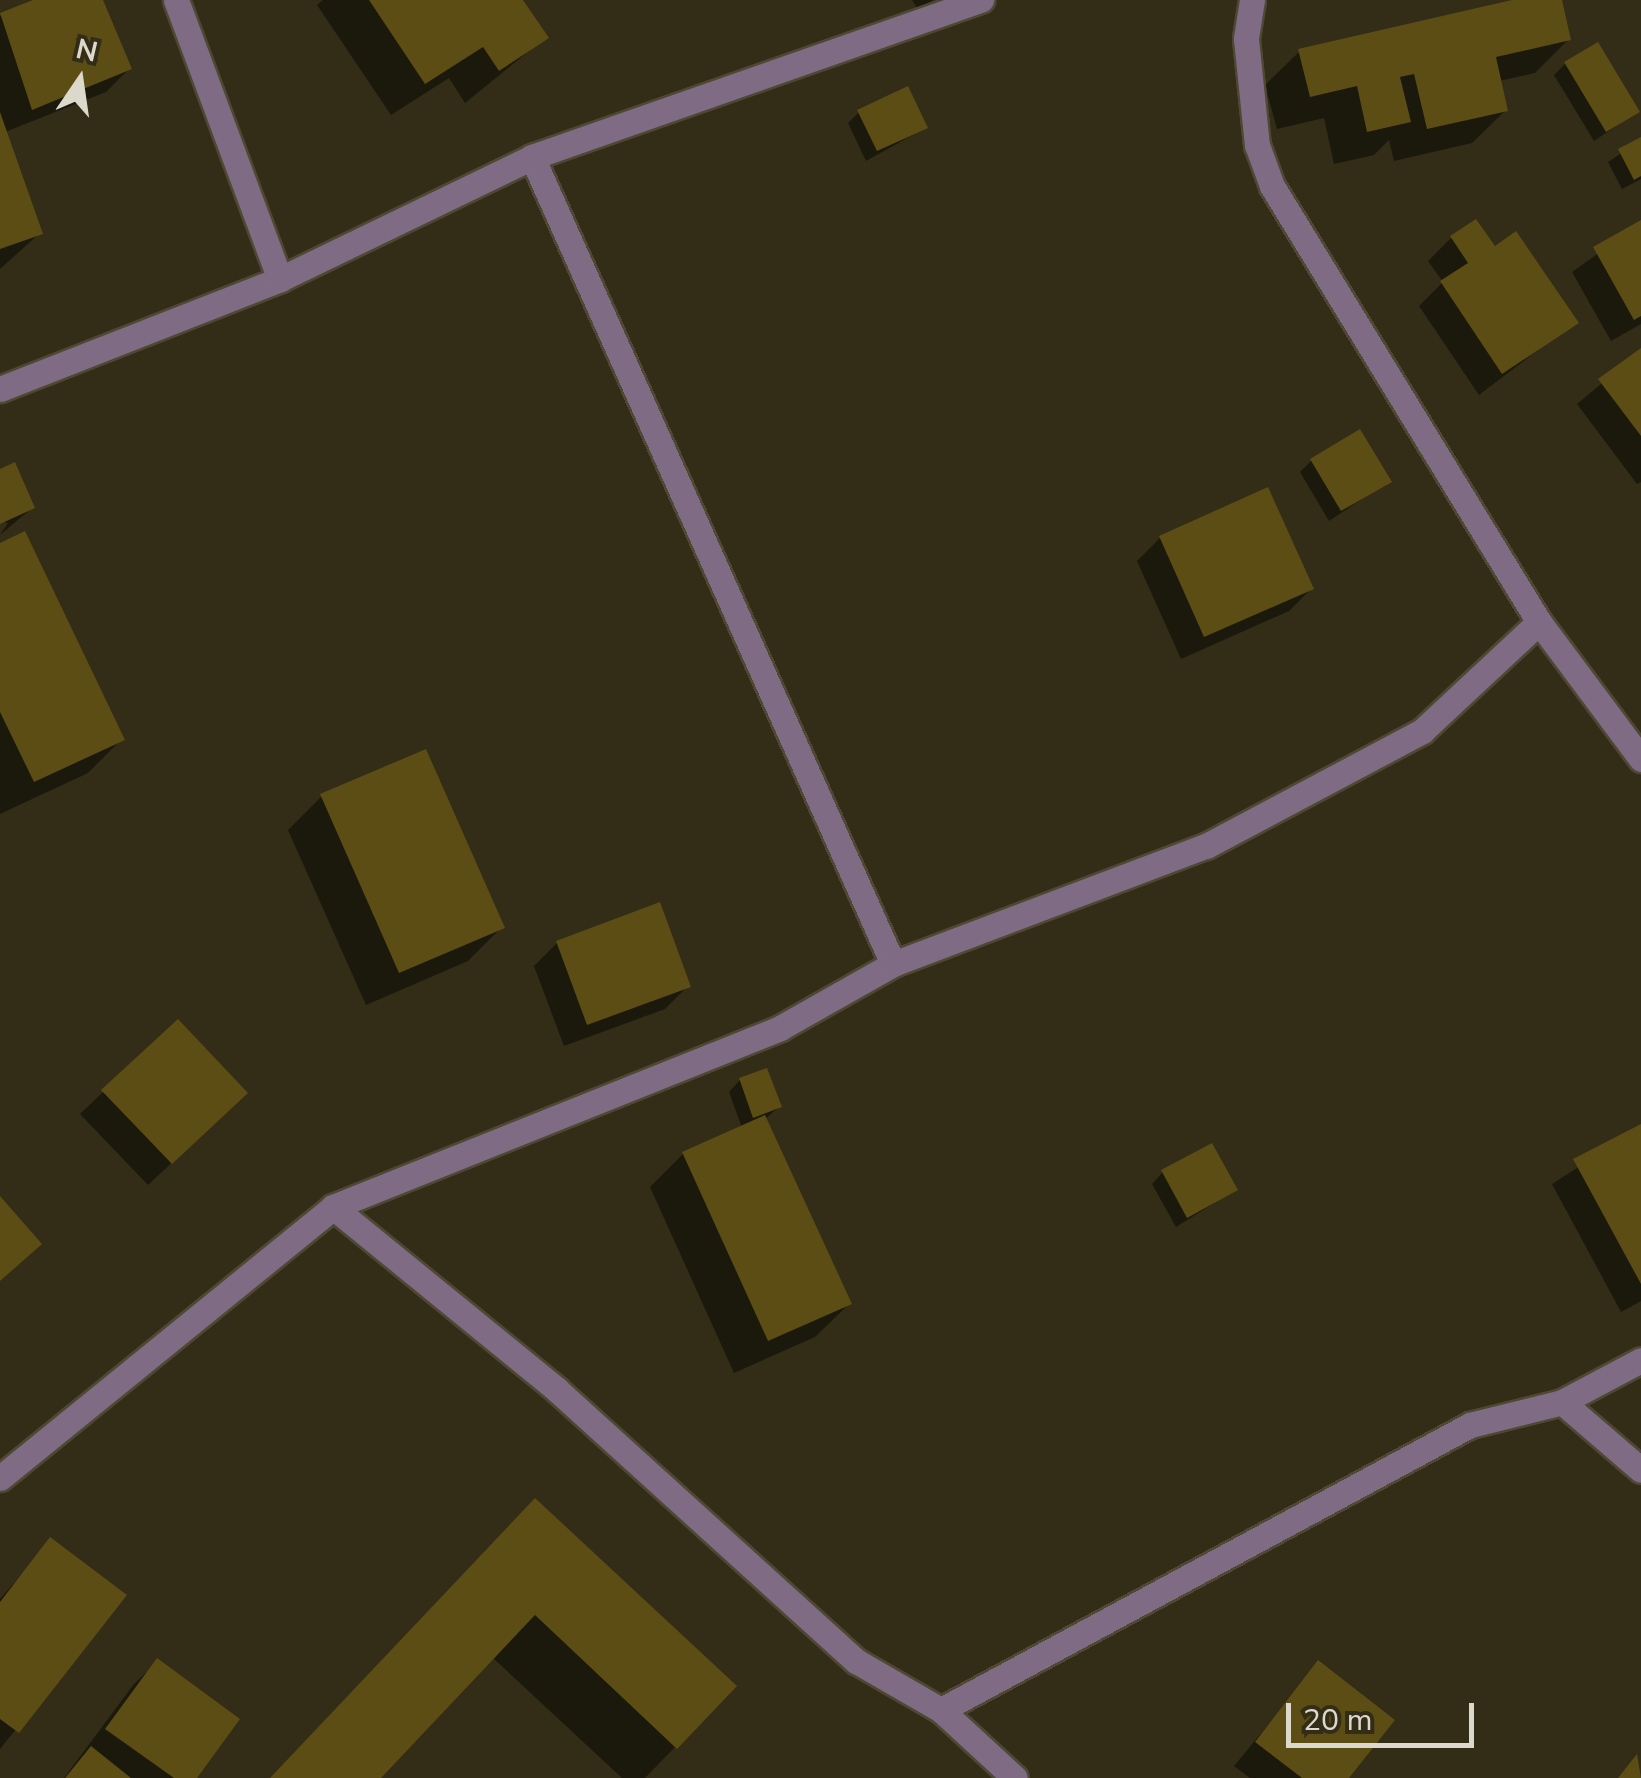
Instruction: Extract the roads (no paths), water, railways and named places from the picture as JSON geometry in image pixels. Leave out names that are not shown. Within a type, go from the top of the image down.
[{"type":"street","points":[[176,0],[280,279]]},
{"type":"street","points":[[0,389],[280,279],[532,157],[981,0]]},
{"type":"street","points":[[1252,0],[1246,38],[1256,145],[1272,186],[1539,622],[1641,759]]},
{"type":"street","points":[[532,157],[893,964]]},
{"type":"street","points":[[0,1478],[333,1207],[780,1028],[893,964],[1206,846],[1422,731],[1539,622]]},
{"type":"street","points":[[333,1207],[558,1390],[856,1661],[940,1710],[1015,1778]]},
{"type":"street","points":[[940,1710],[1470,1425],[1562,1402],[1641,1360]]},
{"type":"street","points":[[1562,1402],[1641,1470]]}]
